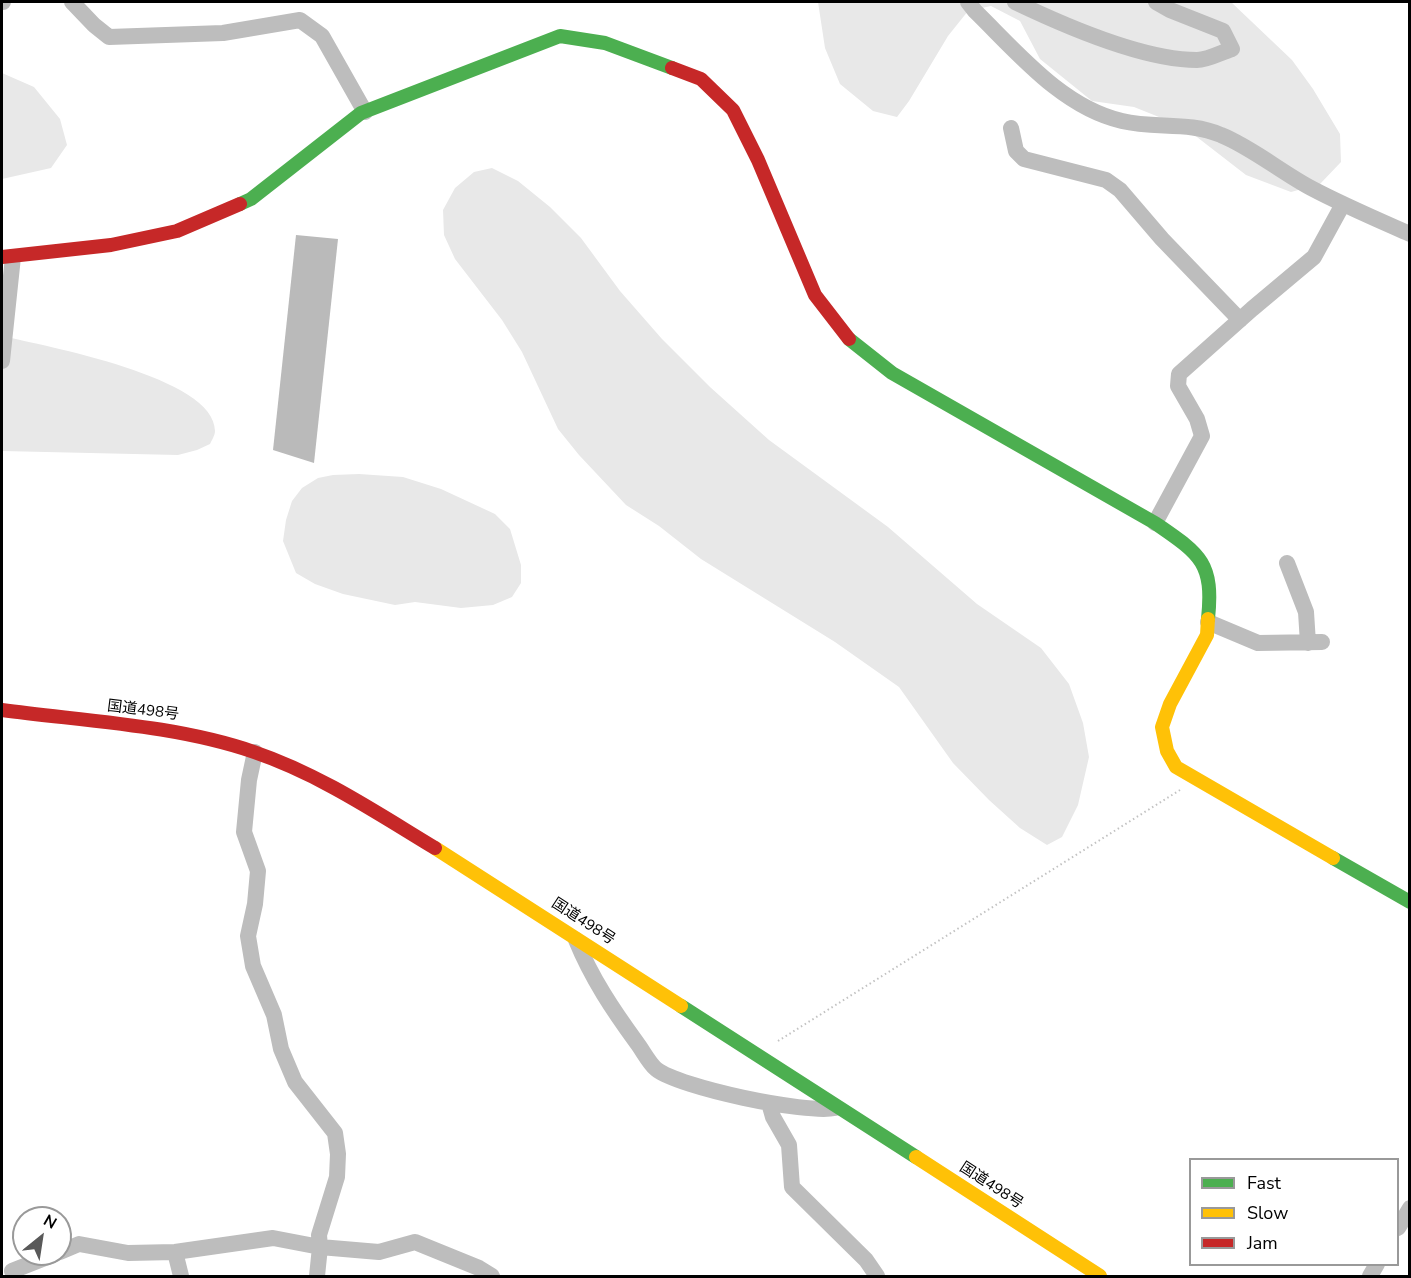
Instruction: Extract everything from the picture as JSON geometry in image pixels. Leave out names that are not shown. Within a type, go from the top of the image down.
[{"type":"main road","points":[[7,257],[111,245],[177,231],[252,199],[365,112],[560,36],[605,43],[701,79],[733,110],[758,160],[815,295],[852,343],[892,373],[1155,523],[1190,547],[1205,565],[1211,593],[1207,635],[1170,704],[1162,727],[1167,751],[1176,767],[1410,902]]},
{"type":"main road","name":"国道498号","points":[[2,710],[190,734],[255,752],[335,787],[473,871],[1100,1276]]},
{"type":"street","points":[[72,2],[109,37],[223,33],[300,20],[322,36],[365,112]]},
{"type":"street","points":[[968,2],[1042,76],[1071,98],[1099,114],[1125,122],[1187,126],[1221,135],[1310,188],[1410,234]]},
{"type":"street","points":[[1015,2],[1043,15],[1156,55],[1199,60],[1232,49],[1223,31],[1156,2]]},
{"type":"street","points":[[1011,128],[1016,151],[1024,159],[1106,180],[1120,190],[1162,239],[1240,320]]},
{"type":"street","points":[[1155,523],[1202,436],[1197,419],[1178,386],[1179,374],[1314,257],[1343,204]]},
{"type":"street","points":[[2,362],[7,257]]},
{"type":"street","points":[[1208,621],[1258,643],[1315,643],[1287,563]]},
{"type":"street","points":[[255,752],[249,780],[244,832],[258,871],[255,904],[248,936],[253,966],[274,1015],[281,1049],[295,1082],[335,1134],[338,1154],[337,1177],[319,1235],[317,1276]]},
{"type":"street","points":[[574,937],[589,973],[656,1069],[691,1084],[768,1103],[814,1109],[839,1107]]},
{"type":"street","points":[[768,1103],[789,1145],[792,1187],[867,1260],[877,1276]]},
{"type":"street","points":[[1399,1226],[1410,1208]]},
{"type":"street","points":[[72,1247],[79,1244],[128,1252],[175,1252],[273,1238],[379,1252],[415,1242],[479,1268],[492,1276]]},
{"type":"street","points":[[175,1252],[181,1276]]},
{"type":"path","points":[[758,1054],[1197,780]]},
{"type":"shaded area","points":[[818,2],[1231,2],[1292,60],[1313,89],[1340,134],[1341,162],[1320,184],[1291,192],[1246,175],[1184,127],[1134,107],[1092,101],[1040,59],[1020,21],[991,6],[968,11],[948,36],[897,117],[873,111],[840,84],[825,48]]},
{"type":"shaded area","points":[[2,73],[34,87],[60,119],[67,145],[51,168],[2,179]]},
{"type":"shaded area","points":[[492,168],[518,181],[550,207],[581,238],[620,291],[662,339],[710,387],[769,440],[888,527],[977,604],[1041,648],[1069,684],[1083,723],[1089,757],[1078,805],[1062,837],[1047,845],[1020,828],[953,763],[899,687],[835,642],[701,559],[659,526],[626,505],[579,455],[558,429],[522,352],[502,320],[455,259],[444,235],[443,210],[455,188],[474,172]]},
{"type":"shaded area","points":[[296,235],[338,239],[314,463],[273,450]]},
{"type":"shaded area","points":[[2,336],[125,367],[159,380],[188,395],[208,412],[215,431],[210,444],[178,455],[2,451]]},
{"type":"shaded area","points":[[359,474],[403,477],[441,489],[495,514],[510,529],[521,565],[521,583],[512,597],[493,605],[461,608],[415,602],[395,605],[343,594],[315,584],[296,573],[283,541],[292,501],[302,488],[318,478]]},
{"type":"traffic: fast","points":[[240,204],[251,199],[361,113],[560,36],[605,43],[672,68]]},
{"type":"traffic: fast","points":[[849,339],[892,373],[1155,523],[1183,543],[1201,561],[1206,572],[1209,584],[1208,619]]},
{"type":"traffic: fast","points":[[1333,858],[1410,902]]},
{"type":"traffic: fast","points":[[681,1006],[916,1157]]},
{"type":"traffic: slow","points":[[1208,619],[1207,635],[1170,704],[1162,727],[1167,751],[1176,767],[1333,858]]},
{"type":"traffic: slow","points":[[435,848],[681,1006]]},
{"type":"traffic: slow","points":[[916,1157],[1100,1276]]},
{"type":"traffic: jam","points":[[672,68],[701,79],[733,110],[758,160],[815,295],[849,339]]},
{"type":"traffic: jam","points":[[2,257],[111,245],[177,231],[240,204]]},
{"type":"traffic: jam","points":[[2,710],[162,730],[254,752],[325,783],[435,848]]}]
